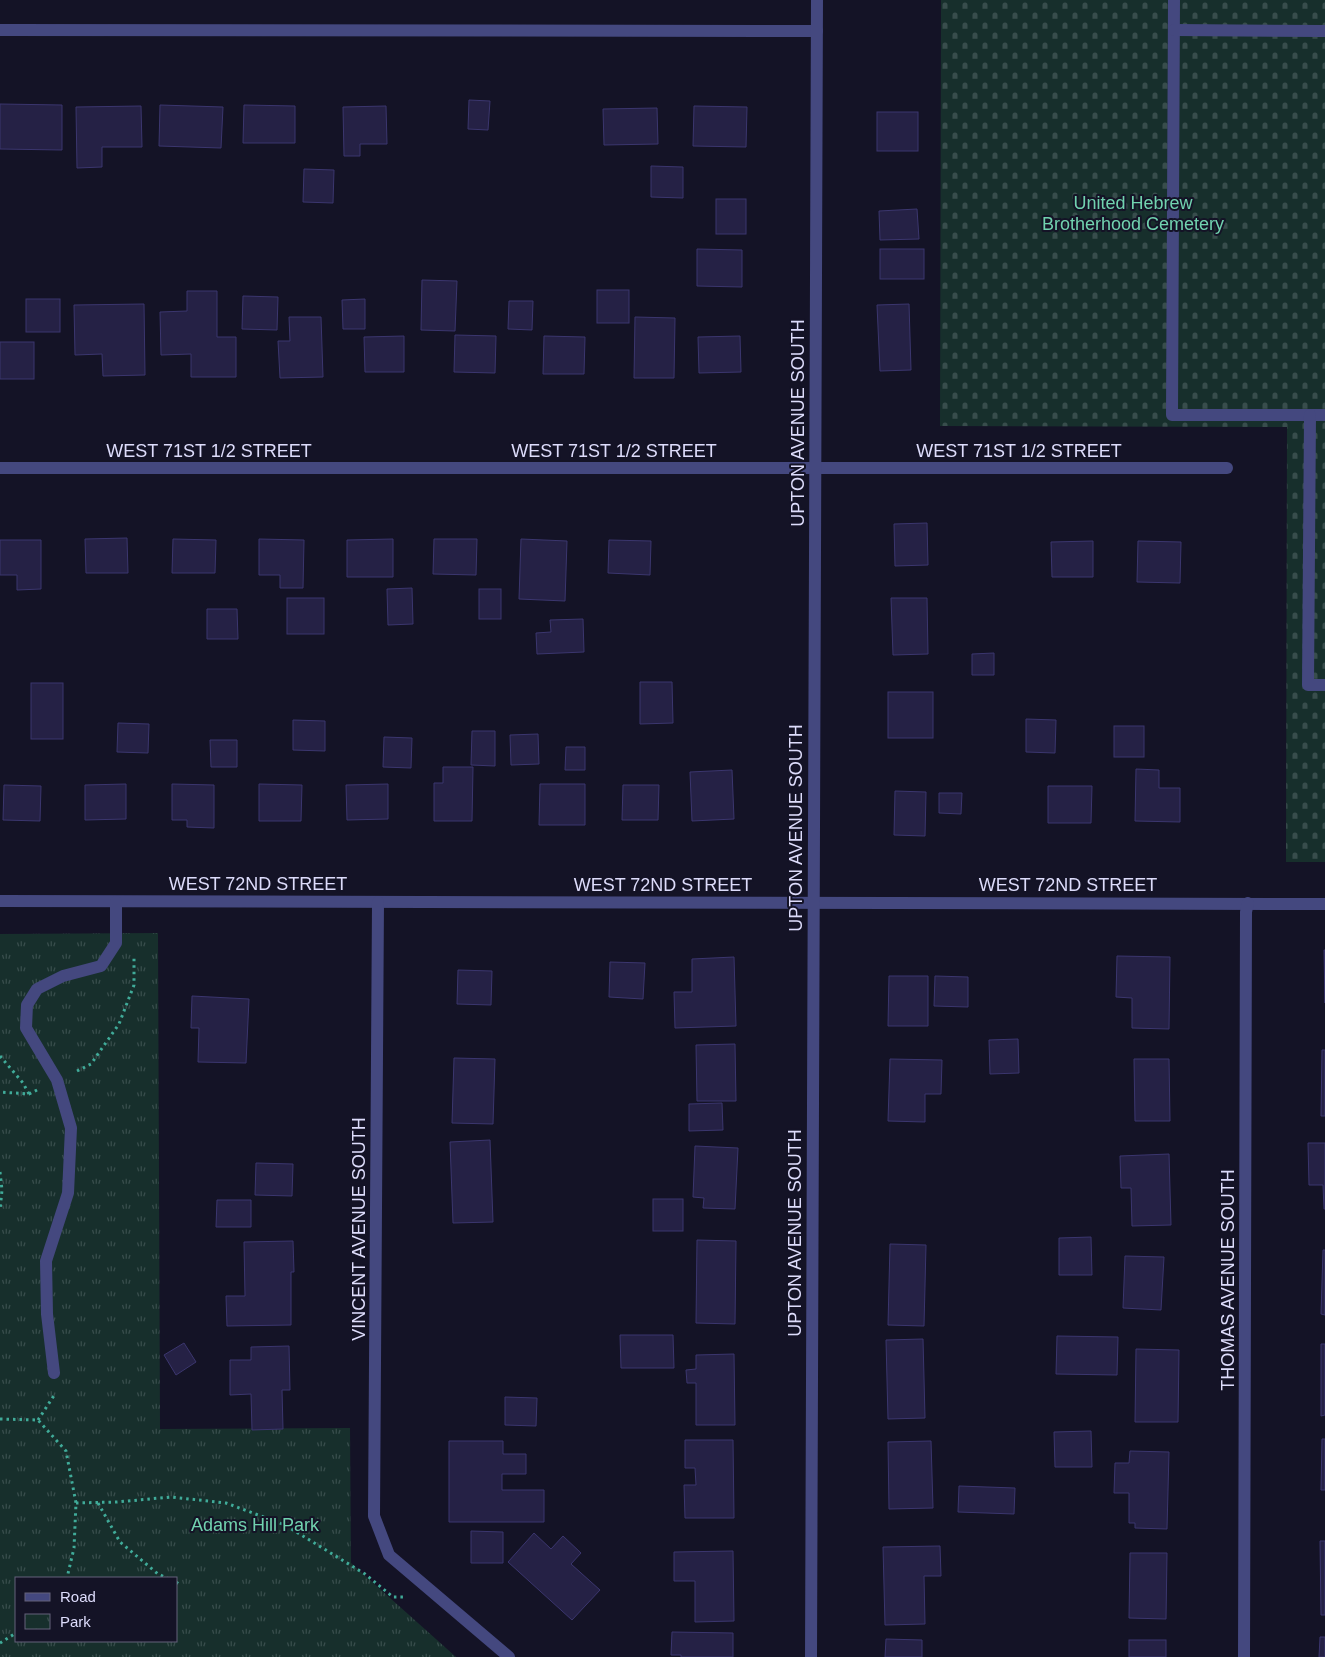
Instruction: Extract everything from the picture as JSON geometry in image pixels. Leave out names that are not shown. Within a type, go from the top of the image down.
[{"type":"street","name":"UPTON AVENUE SOUTH","points":[[810,1657],[817,0]]},
{"type":"street","points":[[1174,0],[1172,415],[1325,415]]},
{"type":"street","points":[[0,30],[817,31]]},
{"type":"street","points":[[1174,30],[1325,30]]},
{"type":"street","points":[[1310,415],[1308,685],[1325,685]]},
{"type":"street","name":"WEST 71ST 1/2 STREET","points":[[0,468],[1227,468]]},
{"type":"street","name":"WEST 72ND STREET","points":[[0,901],[1325,904]]},
{"type":"street","points":[[54,1373],[47,1314],[46,1261],[68,1193],[71,1128],[57,1080],[26,1028],[26,1005],[37,989],[64,976],[101,966],[116,944],[116,902]]},
{"type":"street","name":"VINCENT AVENUE SOUTH","points":[[378,902],[374,1516],[389,1555],[421,1584]]},
{"type":"street","name":"THOMAS AVENUE SOUTH","points":[[1244,1657],[1246,912],[1248,903]]},
{"type":"street","points":[[421,1584],[508,1657]]},
{"type":"path","points":[[0,1092],[29,1094],[91,1064],[119,1024],[134,985],[134,948]]},
{"type":"path","points":[[0,1056],[24,1083],[29,1094]]},
{"type":"path","points":[[0,1172],[2,1190],[0,1210]]},
{"type":"path","points":[[38,1420],[56,1392],[54,1373]]},
{"type":"path","points":[[0,1419],[38,1420],[66,1451],[76,1503],[74,1548],[67,1577]]},
{"type":"path","points":[[76,1503],[171,1497],[226,1503],[293,1530],[365,1574],[393,1597],[409,1597],[421,1584]]},
{"type":"path","points":[[98,1503],[120,1542],[158,1574],[165,1577]]},
{"type":"path","points":[[0,1643],[15,1635]]},
{"type":"green space","name":"United Hebrew Brotherhood Cemetery","points":[[941,0],[1325,0],[1325,862],[1286,862],[1287,427],[940,426]]},
{"type":"green space","name":"Adams Hill Park","points":[[158,933],[160,1429],[350,1428],[351,1563],[456,1657],[0,1657],[0,934]]},
{"type":"building","points":[[469,100],[490,101],[488,130],[468,129]]},
{"type":"building","points":[[0,104],[62,105],[62,150],[0,149]]},
{"type":"building","points":[[160,105],[223,107],[221,148],[159,146]]},
{"type":"building","points":[[244,105],[295,106],[295,143],[243,143]]},
{"type":"building","points":[[141,106],[142,147],[102,147],[102,167],[77,168],[76,107]]},
{"type":"building","points":[[386,106],[387,144],[360,144],[360,156],[344,156],[343,107]]},
{"type":"building","points":[[694,106],[747,107],[746,147],[693,146]]},
{"type":"building","points":[[657,108],[658,144],[604,145],[603,109]]},
{"type":"building","points":[[877,112],[918,112],[918,151],[877,151]]},
{"type":"building","points":[[651,166],[683,167],[683,198],[651,197]]},
{"type":"building","points":[[304,169],[334,170],[333,203],[303,202]]},
{"type":"building","points":[[716,199],[746,199],[746,234],[716,234]]},
{"type":"building","points":[[917,209],[919,239],[880,240],[879,211]]},
{"type":"building","points":[[697,249],[742,250],[742,287],[697,286]]},
{"type":"building","points":[[880,249],[924,249],[924,279],[880,279]]},
{"type":"building","points":[[422,280],[457,281],[455,331],[421,330]]},
{"type":"building","points":[[597,290],[629,290],[629,323],[597,323]]},
{"type":"building","points":[[187,291],[217,291],[217,337],[236,337],[236,377],[191,377],[191,354],[161,355],[160,312],[187,311]]},
{"type":"building","points":[[243,296],[278,297],[277,330],[242,329]]},
{"type":"building","points":[[26,299],[60,299],[60,332],[26,332]]},
{"type":"building","points":[[365,299],[365,329],[343,329],[342,300]]},
{"type":"building","points":[[509,301],[533,301],[532,330],[508,329]]},
{"type":"building","points":[[144,304],[145,375],[103,376],[102,354],[75,355],[74,305]]},
{"type":"building","points":[[909,304],[911,370],[880,371],[877,305]]},
{"type":"building","points":[[289,317],[321,317],[323,377],[280,378],[278,341],[290,341]]},
{"type":"building","points":[[635,317],[675,318],[674,378],[634,378]]},
{"type":"building","points":[[455,335],[496,336],[495,373],[454,372]]},
{"type":"building","points":[[404,336],[404,372],[365,372],[364,337]]},
{"type":"building","points":[[544,336],[585,337],[584,374],[543,374]]},
{"type":"building","points":[[740,336],[741,372],[699,373],[698,337]]},
{"type":"building","points":[[0,342],[34,342],[34,379],[0,379]]},
{"type":"building","points":[[927,523],[928,565],[895,566],[894,524]]},
{"type":"building","points":[[127,538],[128,573],[86,573],[85,539]]},
{"type":"building","points":[[173,539],[216,540],[215,573],[172,573]]},
{"type":"building","points":[[259,539],[304,540],[303,588],[280,588],[280,575],[259,575]]},
{"type":"building","points":[[393,539],[393,577],[347,577],[347,540]]},
{"type":"building","points":[[434,539],[477,539],[476,575],[433,574]]},
{"type":"building","points":[[521,539],[567,541],[565,601],[519,599]]},
{"type":"building","points":[[0,540],[41,540],[41,589],[17,590],[17,575],[0,575]]},
{"type":"building","points":[[609,540],[651,541],[650,575],[608,573]]},
{"type":"building","points":[[1093,541],[1093,577],[1052,577],[1051,542]]},
{"type":"building","points":[[1138,541],[1181,542],[1180,583],[1137,582]]},
{"type":"building","points":[[412,588],[413,624],[388,625],[387,589]]},
{"type":"building","points":[[479,589],[501,589],[501,619],[479,619]]},
{"type":"building","points":[[287,598],[324,598],[324,634],[287,634]]},
{"type":"building","points":[[891,598],[927,598],[928,654],[893,655]]},
{"type":"building","points":[[207,609],[237,609],[238,639],[207,639]]},
{"type":"building","points":[[583,619],[584,652],[537,654],[536,633],[551,632],[550,620]]},
{"type":"building","points":[[994,653],[994,675],[972,675],[972,654]]},
{"type":"building","points":[[640,682],[672,682],[673,723],[640,724]]},
{"type":"building","points":[[31,683],[63,683],[63,739],[31,739]]},
{"type":"building","points":[[888,692],[933,692],[933,738],[888,738]]},
{"type":"building","points":[[1026,719],[1056,720],[1055,753],[1026,752]]},
{"type":"building","points":[[293,720],[325,721],[325,751],[293,750]]},
{"type":"building","points":[[118,723],[149,724],[148,753],[117,752]]},
{"type":"building","points":[[1114,726],[1144,726],[1144,757],[1114,757]]},
{"type":"building","points":[[472,731],[495,731],[495,766],[471,765]]},
{"type":"building","points":[[538,734],[539,764],[511,765],[510,735]]},
{"type":"building","points":[[384,737],[412,738],[411,768],[383,767]]},
{"type":"building","points":[[210,740],[237,740],[237,767],[211,767]]},
{"type":"building","points":[[566,747],[585,747],[585,770],[565,770]]},
{"type":"building","points":[[443,767],[473,767],[472,821],[434,821],[434,783],[443,783]]},
{"type":"building","points":[[1136,769],[1159,770],[1159,788],[1180,788],[1180,822],[1135,821]]},
{"type":"building","points":[[732,770],[734,819],[692,821],[690,772]]},
{"type":"building","points":[[126,784],[126,819],[85,820],[85,785]]},
{"type":"building","points":[[172,784],[214,785],[214,828],[187,827],[187,820],[172,820]]},
{"type":"building","points":[[259,784],[302,785],[301,821],[259,821]]},
{"type":"building","points":[[388,784],[388,819],[347,820],[346,785]]},
{"type":"building","points":[[540,784],[585,784],[585,825],[539,825]]},
{"type":"building","points":[[4,785],[41,786],[40,821],[3,820]]},
{"type":"building","points":[[623,785],[659,785],[658,820],[622,820]]},
{"type":"building","points":[[1048,786],[1092,786],[1091,823],[1048,823]]},
{"type":"building","points":[[895,791],[926,792],[925,836],[894,835]]},
{"type":"building","points":[[939,793],[962,793],[961,814],[939,813]]},
{"type":"building","points":[[1324,950],[1325,950],[1325,1003]]},
{"type":"building","points":[[1117,956],[1170,957],[1169,1029],[1132,1028],[1132,998],[1116,997]]},
{"type":"building","points":[[734,957],[736,1026],[675,1028],[674,992],[692,992],[692,959]]},
{"type":"building","points":[[610,962],[645,963],[643,999],[609,997]]},
{"type":"building","points":[[458,970],[492,971],[491,1005],[457,1004]]},
{"type":"building","points":[[889,976],[928,976],[928,1026],[888,1026]]},
{"type":"building","points":[[935,976],[968,977],[968,1007],[934,1006]]},
{"type":"building","points":[[192,996],[249,999],[246,1063],[198,1062],[199,1028],[191,1028]]},
{"type":"building","points":[[1018,1039],[1019,1073],[990,1074],[989,1040]]},
{"type":"building","points":[[735,1044],[736,1101],[697,1101],[696,1045]]},
{"type":"building","points":[[1322,1050],[1325,1050],[1325,1116],[1321,1116]]},
{"type":"building","points":[[454,1058],[495,1059],[493,1124],[452,1123]]},
{"type":"building","points":[[890,1059],[942,1060],[941,1094],[925,1094],[925,1122],[888,1121]]},
{"type":"building","points":[[1134,1059],[1169,1059],[1170,1121],[1135,1121]]},
{"type":"building","points":[[722,1103],[723,1130],[689,1131],[689,1104]]},
{"type":"building","points":[[490,1140],[493,1222],[453,1223],[450,1142]]},
{"type":"building","points":[[1308,1143],[1325,1143],[1325,1209],[1323,1185],[1309,1185]]},
{"type":"building","points":[[695,1146],[738,1148],[735,1209],[703,1208],[704,1198],[693,1197]]},
{"type":"building","points":[[1169,1154],[1171,1225],[1132,1226],[1131,1188],[1121,1188],[1120,1156]]},
{"type":"building","points":[[256,1163],[293,1164],[292,1196],[255,1195]]},
{"type":"building","points":[[653,1199],[683,1199],[683,1231],[653,1231]]},
{"type":"building","points":[[217,1200],[251,1200],[251,1227],[216,1227]]},
{"type":"building","points":[[1091,1237],[1092,1275],[1059,1275],[1059,1238]]},
{"type":"building","points":[[697,1240],[736,1241],[735,1324],[696,1323]]},
{"type":"building","points":[[293,1241],[294,1272],[291,1272],[291,1325],[227,1326],[226,1296],[245,1296],[244,1242]]},
{"type":"building","points":[[890,1244],[926,1245],[924,1326],[888,1325]]},
{"type":"building","points":[[1323,1250],[1325,1250],[1325,1315],[1321,1314]]},
{"type":"building","points":[[1125,1256],[1164,1257],[1161,1310],[1123,1308]]},
{"type":"building","points":[[620,1335],[673,1335],[674,1368],[621,1368]]},
{"type":"building","points":[[1057,1336],[1118,1337],[1117,1375],[1056,1374]]},
{"type":"building","points":[[923,1339],[925,1418],[888,1419],[886,1340]]},
{"type":"building","points":[[184,1343],[196,1362],[176,1375],[164,1355]]},
{"type":"building","points":[[1321,1344],[1325,1344],[1325,1415],[1321,1416]]},
{"type":"building","points":[[289,1346],[290,1390],[282,1390],[283,1429],[252,1430],[251,1394],[230,1395],[230,1360],[251,1360],[251,1347]]},
{"type":"building","points":[[1136,1349],[1179,1350],[1178,1422],[1135,1422]]},
{"type":"building","points":[[734,1354],[735,1425],[696,1425],[696,1383],[687,1383],[686,1370],[696,1369],[696,1355]]},
{"type":"building","points":[[505,1397],[537,1398],[536,1426],[505,1425]]},
{"type":"building","points":[[1091,1431],[1092,1467],[1055,1467],[1054,1432]]},
{"type":"building","points":[[1322,1439],[1325,1439],[1325,1490],[1321,1490]]},
{"type":"building","points":[[685,1440],[733,1440],[734,1518],[685,1518],[684,1485],[696,1485],[695,1468],[685,1468]]},
{"type":"building","points":[[449,1441],[503,1441],[503,1454],[526,1454],[526,1474],[502,1474],[502,1490],[544,1490],[544,1522],[449,1522]]},
{"type":"building","points":[[931,1441],[933,1508],[889,1509],[888,1442]]},
{"type":"building","points":[[1130,1451],[1169,1452],[1167,1529],[1135,1528],[1135,1523],[1129,1523],[1129,1493],[1114,1493],[1115,1463],[1129,1463]]},
{"type":"building","points":[[959,1486],[1015,1488],[1014,1514],[958,1512]]},
{"type":"building","points":[[471,1531],[503,1532],[503,1563],[471,1563]]},
{"type":"building","points":[[534,1533],[551,1549],[563,1536],[581,1553],[571,1564],[600,1590],[572,1620],[508,1562]]},
{"type":"building","points":[[1320,1541],[1325,1541],[1325,1615],[1321,1615]]},
{"type":"building","points":[[940,1546],[941,1576],[924,1576],[925,1624],[885,1625],[883,1547]]},
{"type":"building","points":[[733,1551],[734,1621],[695,1622],[695,1581],[674,1581],[674,1552]]},
{"type":"building","points":[[1130,1553],[1167,1553],[1166,1619],[1129,1618]]},
{"type":"building","points":[[672,1632],[733,1633],[733,1657],[681,1657],[681,1655],[671,1655]]},
{"type":"building","points":[[1320,1637],[1325,1637],[1325,1657],[1319,1657]]},
{"type":"building","points":[[886,1639],[922,1640],[922,1657],[885,1657]]},
{"type":"building","points":[[1129,1640],[1166,1640],[1166,1657],[1129,1657]]}]
